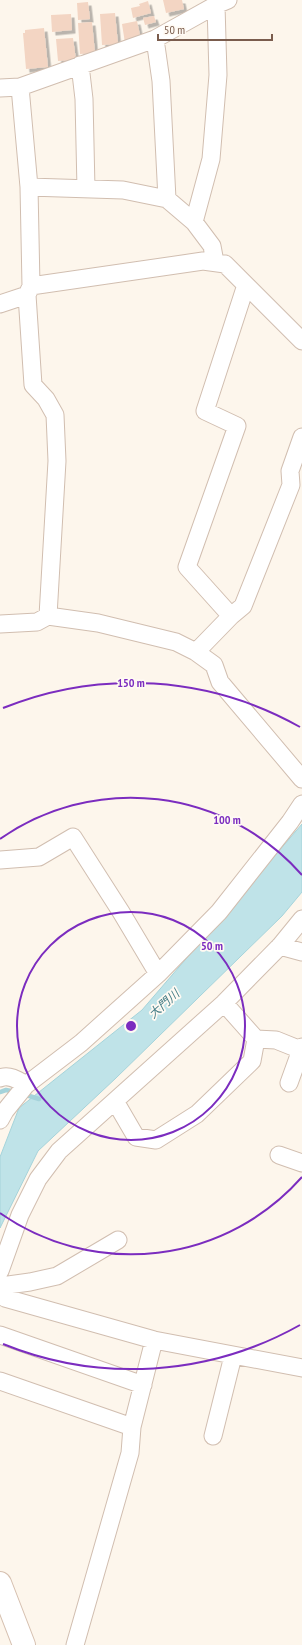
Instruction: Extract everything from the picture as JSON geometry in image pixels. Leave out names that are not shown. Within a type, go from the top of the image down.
[{"type":"street","points":[[0,88],[20,87],[155,39],[222,2]]},
{"type":"street","points":[[194,222],[211,159],[222,2]]},
{"type":"street","points":[[155,39],[160,81],[167,199]]},
{"type":"street","points":[[80,65],[84,99],[86,189]]},
{"type":"street","points":[[20,87],[29,187],[29,291],[33,385],[46,399],[55,415],[57,461],[48,616]]},
{"type":"street","points":[[29,187],[123,190],[167,199],[194,222],[212,246],[215,262]]},
{"type":"street","points":[[0,304],[29,291],[203,261],[215,262],[225,264],[302,340]]},
{"type":"street","points":[[231,616],[187,567],[237,426],[205,410],[246,284]]},
{"type":"street","points":[[196,652],[231,616],[243,606],[291,485],[290,471],[302,437]]},
{"type":"street","points":[[0,624],[37,622],[48,616],[98,623],[176,642],[196,652],[214,665],[220,682],[302,779]]},
{"type":"street","points":[[0,1120],[5,1111],[26,1085],[81,1043],[158,974],[219,912],[290,822],[302,804]]},
{"type":"street","points":[[0,860],[39,857],[73,837],[121,912],[158,974]]},
{"type":"street","points":[[0,1271],[20,1215],[38,1179],[59,1151],[224,1003],[280,946],[302,919]]},
{"type":"street","points":[[280,946],[302,952]]},
{"type":"street","points":[[224,1003],[256,1040],[276,1040],[302,1048],[289,1083]]},
{"type":"street","points":[[115,1101],[136,1137],[156,1140],[197,1114],[252,1061],[256,1040]]},
{"type":"street","points":[[1,1075],[16,1078],[26,1085]]},
{"type":"street","points":[[279,1155],[302,1163]]},
{"type":"street","points":[[0,1286],[30,1282],[57,1276],[118,1240]]},
{"type":"street","points":[[0,1293],[5,1298],[154,1340],[302,1368]]},
{"type":"street","points":[[0,1335],[143,1385]]},
{"type":"street","points":[[75,1645],[130,1453],[132,1427],[154,1340]]},
{"type":"street","points":[[213,1436],[233,1356]]},
{"type":"street","points":[[0,1381],[132,1427]]},
{"type":"street","points":[[0,1583],[24,1645]]},
{"type":"water","name":"大門川","points":[[302,824],[302,892],[282,916],[116,1078],[38,1151],[0,1228],[0,1157],[19,1108],[142,1010]]},
{"type":"building","points":[[163,0],[182,0],[184,9],[166,13]]},
{"type":"building","points":[[148,1],[151,13],[133,18],[131,8],[140,6],[139,4]]},
{"type":"building","points":[[88,2],[90,19],[78,20],[77,3]]},
{"type":"building","points":[[115,13],[118,44],[102,45],[100,14]]},
{"type":"building","points":[[71,14],[72,30],[52,32],[51,15]]},
{"type":"building","points":[[154,16],[156,22],[145,25],[143,18]]},
{"type":"building","points":[[137,21],[141,40],[125,43],[122,24]]},
{"type":"building","points":[[92,22],[95,53],[80,54],[78,23]]},
{"type":"building","points":[[44,28],[48,67],[26,69],[23,33],[25,33],[25,30]]},
{"type":"building","points":[[73,38],[76,60],[58,61],[56,39]]},
{"type":"waterway","points":[[0,1092],[6,1090],[16,1092]]},
{"type":"waterway","points":[[23,1094],[39,1099]]}]
